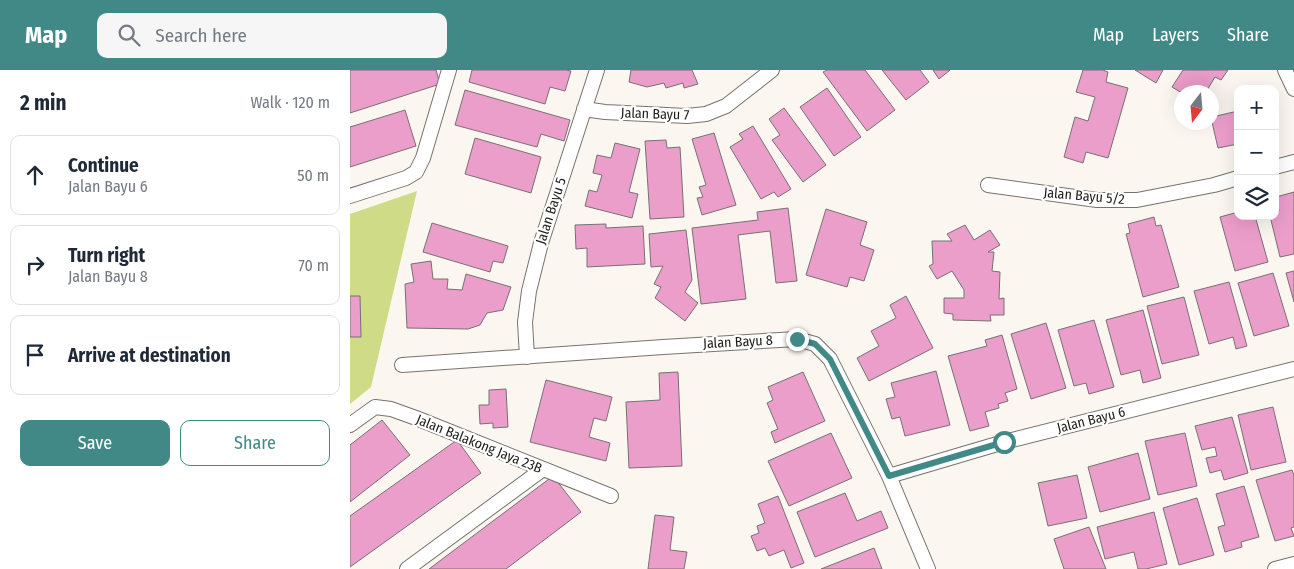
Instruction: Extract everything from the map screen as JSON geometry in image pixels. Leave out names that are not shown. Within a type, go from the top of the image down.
[{"type":"street","points":[[350,196],[406,178],[416,172],[423,158],[449,70]]},
{"type":"street","name":"Jalan Bayu 5","points":[[527,357],[525,322],[529,291],[541,243],[597,70]]},
{"type":"street","name":"Jalan Bayu 7","points":[[584,109],[605,112],[687,116],[706,114],[726,106],[772,70]]},
{"type":"street","points":[[1284,70],[1294,88]]},
{"type":"street","points":[[1279,166],[1294,162]]},
{"type":"street","name":"Jalan Bayu 5/2","points":[[988,185],[1097,200],[1137,200],[1214,185],[1234,179]]},
{"type":"street","name":"Jalan Bayu 8","points":[[402,365],[663,346],[797,339],[815,344],[830,359],[889,476],[928,569]]},
{"type":"street","name":"Jalan Bayu 6","points":[[889,476],[1004,442],[1294,369]]},
{"type":"street","name":"Jalan Balakong Jaya 23B","points":[[350,425],[375,407],[391,409],[611,496]]},
{"type":"street","points":[[407,569],[543,469]]},
{"type":"street","points":[[1275,569],[1294,564]]},
{"type":"green space","points":[[417,191],[371,387],[350,404],[350,214]]},
{"type":"building","points":[[350,70],[436,70],[440,84],[350,113]]},
{"type":"building","points":[[472,70],[571,71],[565,91],[550,87],[545,104],[469,82]]},
{"type":"building","points":[[631,70],[692,70],[698,84],[684,88],[683,83],[666,88],[664,83],[647,87],[629,82]]},
{"type":"building","points":[[827,70],[865,70],[895,110],[867,131],[823,72]]},
{"type":"building","points":[[882,70],[920,70],[929,82],[906,100]]},
{"type":"building","points":[[933,70],[950,70],[939,79]]},
{"type":"building","points":[[1083,70],[1103,70],[1108,72],[1106,82],[1128,88],[1108,158],[1086,152],[1083,163],[1064,157],[1075,117],[1088,121],[1095,97],[1076,92]]},
{"type":"building","points":[[1135,70],[1163,70],[1156,83]]},
{"type":"building","points":[[1183,70],[1228,70],[1221,80],[1215,77],[1210,85],[1174,85],[1174,88],[1172,87]]},
{"type":"building","points":[[827,88],[861,137],[834,156],[800,107]]},
{"type":"building","points":[[465,90],[570,120],[564,141],[541,134],[537,147],[455,125]]},
{"type":"building","points":[[784,108],[826,165],[803,182],[772,140],[780,135],[769,119]]},
{"type":"building","points":[[405,110],[416,146],[350,167],[350,127]]},
{"type":"building","points":[[1234,112],[1234,145],[1218,148],[1214,130],[1219,130],[1219,115]]},
{"type":"building","points":[[753,126],[791,189],[778,197],[774,192],[761,199],[730,147],[743,139],[739,134]]},
{"type":"building","points":[[714,133],[736,205],[702,215],[697,198],[703,197],[699,187],[706,185],[692,139]]},
{"type":"building","points":[[475,138],[541,157],[531,193],[465,174]]},
{"type":"building","points":[[666,140],[667,148],[680,147],[684,217],[650,219],[645,141]]},
{"type":"building","points":[[615,143],[640,149],[629,192],[638,194],[632,218],[585,206],[589,190],[597,192],[602,175],[593,173],[597,155],[611,158]]},
{"type":"building","points":[[1294,192],[1294,254],[1280,257],[1271,220],[1279,220],[1279,196]]},
{"type":"building","points":[[788,208],[797,281],[776,283],[770,231],[738,235],[746,299],[701,304],[692,228],[758,220],[757,212]]},
{"type":"building","points":[[826,209],[867,222],[860,245],[874,250],[864,281],[850,277],[847,287],[806,275]]},
{"type":"building","points":[[1234,213],[1234,220],[1256,220],[1268,262],[1235,271],[1220,217]]},
{"type":"building","points":[[1154,217],[1156,226],[1161,225],[1179,287],[1143,297],[1126,234],[1130,233],[1128,224]]},
{"type":"building","points":[[432,223],[508,246],[503,263],[493,261],[490,272],[423,252]]},
{"type":"building","points":[[606,224],[606,228],[643,226],[645,264],[587,267],[587,248],[576,249],[575,225]]},
{"type":"building","points":[[965,225],[974,240],[990,230],[1000,245],[988,252],[994,252],[992,271],[1000,272],[999,299],[1004,298],[1004,315],[990,315],[991,321],[953,320],[953,314],[944,313],[944,298],[964,298],[964,290],[952,271],[937,279],[929,266],[933,264],[932,241],[952,241],[947,234]]},
{"type":"building","points":[[686,230],[692,280],[685,292],[698,303],[685,321],[655,298],[661,287],[654,284],[663,266],[651,267],[649,234]]},
{"type":"building","points":[[431,261],[433,279],[448,279],[447,289],[462,290],[466,274],[511,287],[503,310],[487,313],[480,325],[468,329],[407,328],[405,284],[414,282],[411,264]]},
{"type":"building","points":[[1294,271],[1294,302],[1286,273]]},
{"type":"building","points":[[1273,273],[1289,326],[1254,336],[1238,283]]},
{"type":"building","points":[[1229,282],[1247,346],[1236,349],[1233,337],[1209,344],[1194,291]]},
{"type":"building","points":[[350,296],[360,296],[361,337],[350,337]]},
{"type":"building","points":[[906,296],[933,348],[869,381],[857,358],[879,346],[871,331],[896,318],[890,305]]},
{"type":"building","points":[[1184,297],[1199,355],[1162,364],[1147,306]]},
{"type":"building","points":[[1143,310],[1161,378],[1143,383],[1140,370],[1121,375],[1106,320]]},
{"type":"building","points":[[1094,320],[1114,387],[1089,394],[1086,383],[1074,386],[1058,330]]},
{"type":"building","points":[[1046,323],[1066,388],[1031,399],[1011,334]]},
{"type":"building","points":[[1002,335],[1017,389],[1005,393],[1008,401],[998,404],[999,408],[985,412],[989,426],[970,431],[948,356],[987,346],[985,340]]},
{"type":"building","points":[[936,371],[950,425],[905,436],[900,417],[892,419],[886,399],[895,397],[891,383]]},
{"type":"building","points":[[678,372],[682,466],[629,468],[626,402],[660,400],[659,373]]},
{"type":"building","points":[[803,372],[825,421],[775,443],[771,432],[778,429],[767,403],[773,400],[768,387]]},
{"type":"building","points":[[546,380],[612,397],[606,421],[594,418],[589,437],[610,443],[606,461],[530,442]]},
{"type":"building","points":[[506,389],[508,427],[493,428],[493,423],[480,424],[479,405],[489,405],[489,390]]},
{"type":"building","points":[[1273,407],[1286,462],[1251,470],[1238,415]]},
{"type":"building","points":[[1232,417],[1248,473],[1224,480],[1221,470],[1210,473],[1206,458],[1217,456],[1215,447],[1202,450],[1195,426]]},
{"type":"building","points":[[382,420],[410,455],[350,502],[350,445]]},
{"type":"building","points":[[831,433],[852,478],[789,506],[768,461]]},
{"type":"building","points":[[1185,433],[1197,486],[1158,495],[1145,441]]},
{"type":"building","points":[[457,440],[481,473],[350,567],[350,516]]},
{"type":"building","points":[[1138,453],[1150,499],[1100,512],[1088,467]]},
{"type":"building","points":[[1292,470],[1294,475],[1294,527],[1291,528],[1294,536],[1275,541],[1256,480]]},
{"type":"building","points":[[1077,475],[1087,518],[1048,526],[1038,483]]},
{"type":"building","points":[[553,476],[581,512],[506,569],[429,569]]},
{"type":"building","points":[[1244,486],[1259,537],[1241,542],[1242,547],[1225,552],[1218,527],[1225,525],[1216,494]]},
{"type":"building","points":[[845,493],[857,521],[881,511],[888,528],[815,557],[797,512]]},
{"type":"building","points":[[778,496],[804,563],[791,568],[784,550],[769,556],[765,548],[757,551],[751,536],[759,533],[757,526],[765,523],[758,504]]},
{"type":"building","points":[[1197,498],[1214,555],[1179,565],[1163,508]]},
{"type":"building","points":[[1154,512],[1167,564],[1138,569],[1134,552],[1105,559],[1097,527]]},
{"type":"building","points":[[655,515],[674,517],[670,550],[687,552],[684,569],[648,569]]},
{"type":"building","points":[[1089,527],[1106,569],[1064,569],[1054,539]]},
{"type":"building","points":[[874,548],[882,569],[821,569]]},
{"type":"route","points":[[797,339],[815,344],[830,359],[889,476],[1004,442]]}]
